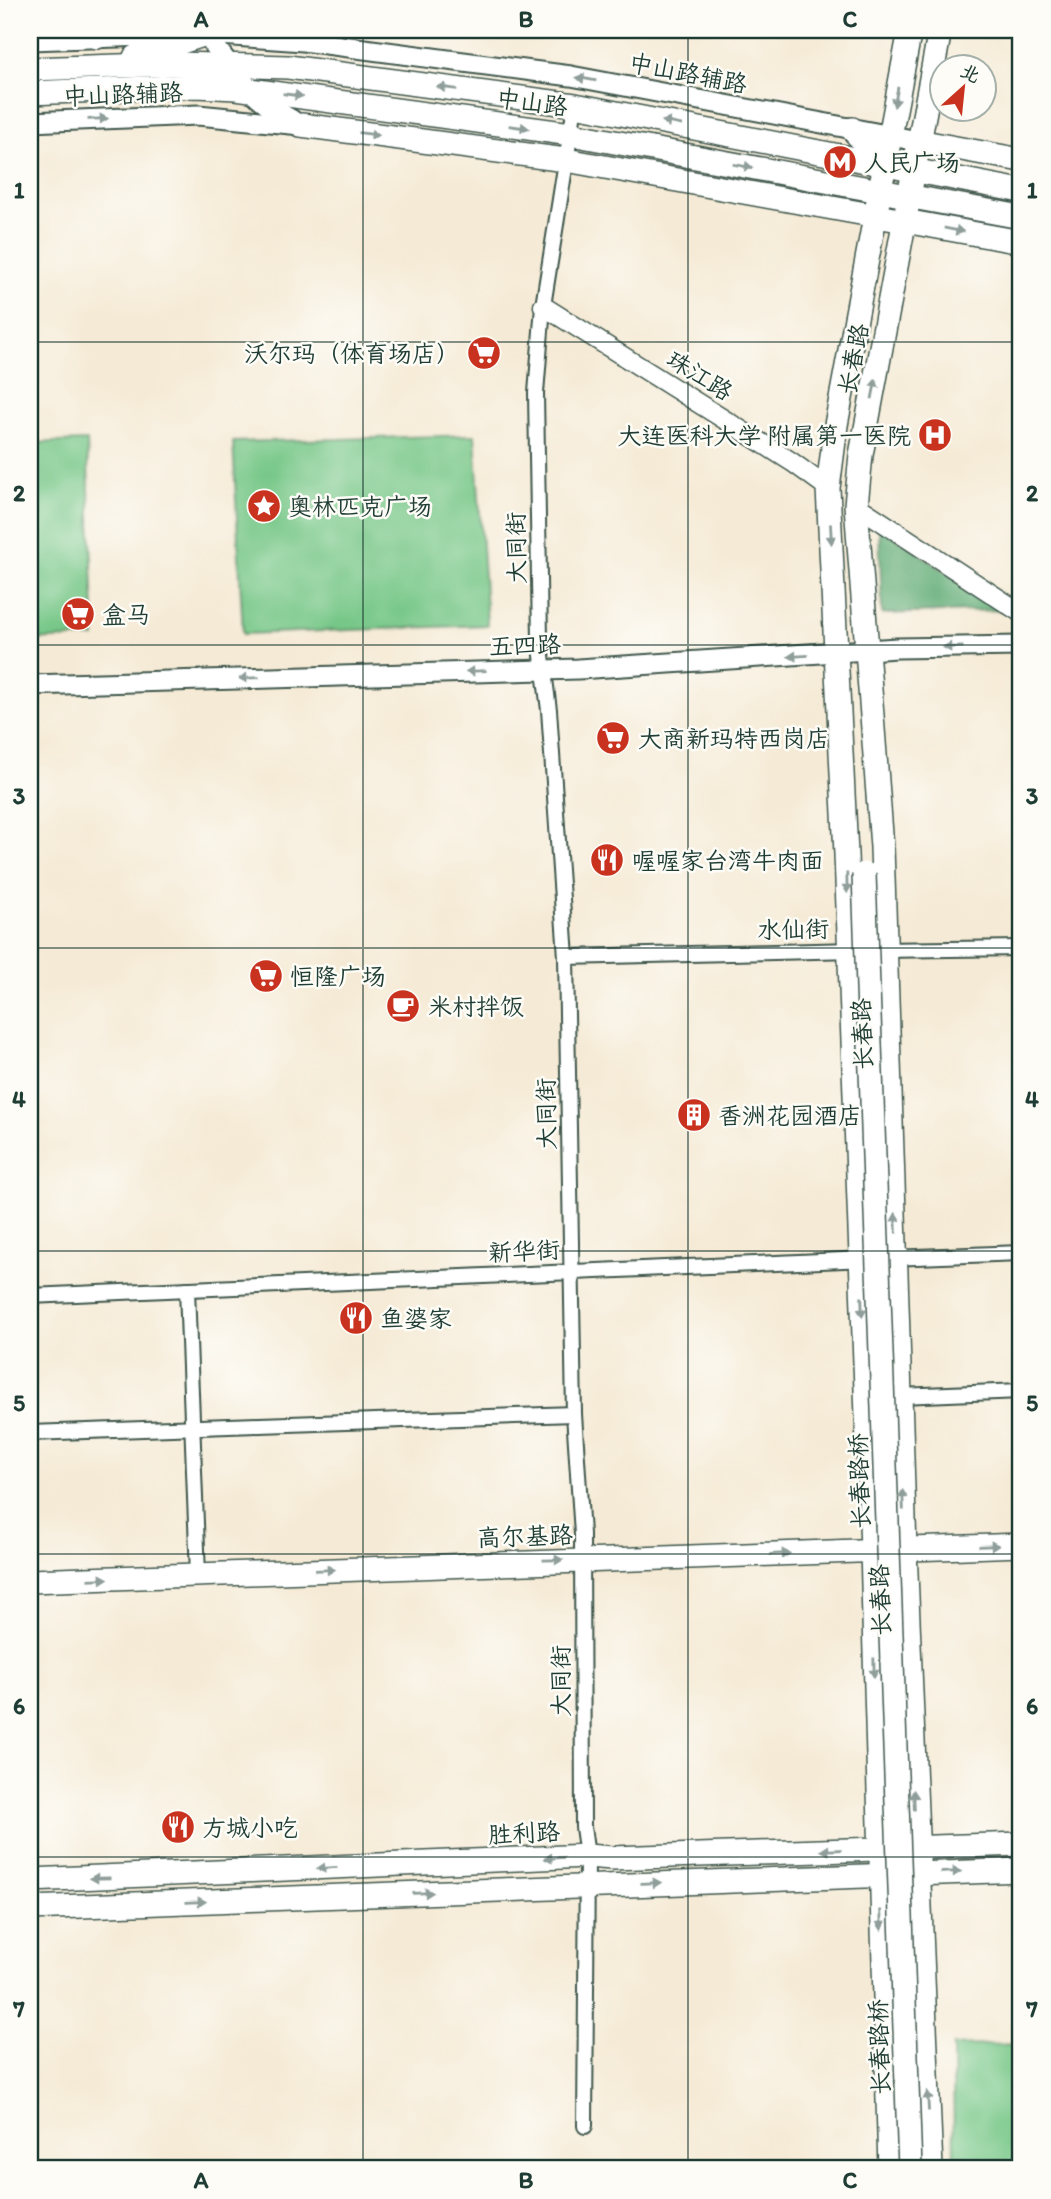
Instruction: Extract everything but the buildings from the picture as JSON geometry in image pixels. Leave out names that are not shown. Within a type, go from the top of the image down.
[{"type":"main road","points":[[270,30],[303,41]]},
{"type":"main road","name":"长春路","points":[[890,2169],[878,1848],[872,1550],[843,786],[828,488],[836,425],[909,30]]},
{"type":"main road","name":"长春路","points":[[931,2169],[916,1848],[880,814],[856,505],[861,455],[940,30]]},
{"type":"main road","points":[[109,66],[205,32],[247,89],[272,110],[301,125],[566,160],[1021,242]]},
{"type":"main road","name":"中山路辅路","points":[[30,40],[106,34],[205,32],[303,41],[571,76],[918,141]]},
{"type":"main road","name":"中山路","points":[[30,69],[228,64],[288,67],[575,105],[1021,191]]},
{"type":"main road","name":"中山路","points":[[30,93],[197,86],[247,89],[571,134],[1021,217]]},
{"type":"main road","name":"中山路辅路","points":[[30,122],[198,115],[301,125]]},
{"type":"main road","points":[[852,129],[883,164]]},
{"type":"main road","points":[[918,141],[1021,160]]},
{"type":"main road","points":[[838,210],[879,191]]},
{"type":"main road","name":"五四路","points":[[30,685],[544,669],[1021,646]]},
{"type":"main road","points":[[864,874],[876,784]]},
{"type":"main road","points":[[843,786],[864,874]]},
{"type":"main road","name":"长春路桥","points":[[864,874],[910,2169]]},
{"type":"main road","name":"高尔基路","points":[[30,1581],[1021,1545]]},
{"type":"main road","name":"胜利路","points":[[30,1880],[587,1856],[612,1858],[1021,1844]]},
{"type":"main road","points":[[30,1908],[1021,1870]]},
{"type":"street","name":"大同街","points":[[575,105],[543,306],[536,393],[540,640],[566,957],[570,1272],[582,1561],[583,1827],[587,1856],[585,2126]]},
{"type":"street","name":"珠江路","points":[[543,306],[792,462],[828,488]]},
{"type":"street","points":[[856,505],[1021,613]]},
{"type":"street","name":"水仙街","points":[[566,957],[1021,948]]},
{"type":"street","name":"新华街","points":[[30,1296],[1021,1253]]},
{"type":"street","points":[[187,1289],[198,1575]]},
{"type":"street","points":[[900,1396],[1021,1391]]},
{"type":"street","points":[[30,1433],[574,1414]]},
{"type":"green space","points":[[475,435],[487,625],[243,634],[233,442]]},
{"type":"green space","points":[[87,441],[95,637],[30,640],[30,443]]},
{"type":"green space","points":[[879,526],[1001,610],[882,614]]},
{"type":"green space","points":[[1021,2044],[1021,2169],[954,2169],[953,2046]]},
{"type":"place","name":"人民广场","points":[[840,162]]},
{"type":"place","name":"沃尔玛（体育场店）","points":[[484,353]]},
{"type":"place","name":"大连医科大学 附属第一医院","points":[[935,435]]},
{"type":"place","name":"奥林匹克广场","points":[[264,506]]},
{"type":"place","name":"盒马","points":[[78,614]]},
{"type":"place","name":"大商新玛特西岗店","points":[[613,738]]},
{"type":"place","name":"喔喔家台湾牛肉面","points":[[607,860]]},
{"type":"place","name":"恒隆广场","points":[[266,976]]},
{"type":"place","name":"米村拌饭","points":[[403,1006]]},
{"type":"place","name":"香洲花园酒店","points":[[694,1115]]},
{"type":"place","name":"鱼婆家","points":[[356,1318]]},
{"type":"place","name":"方城小吃","points":[[178,1827]]}]
